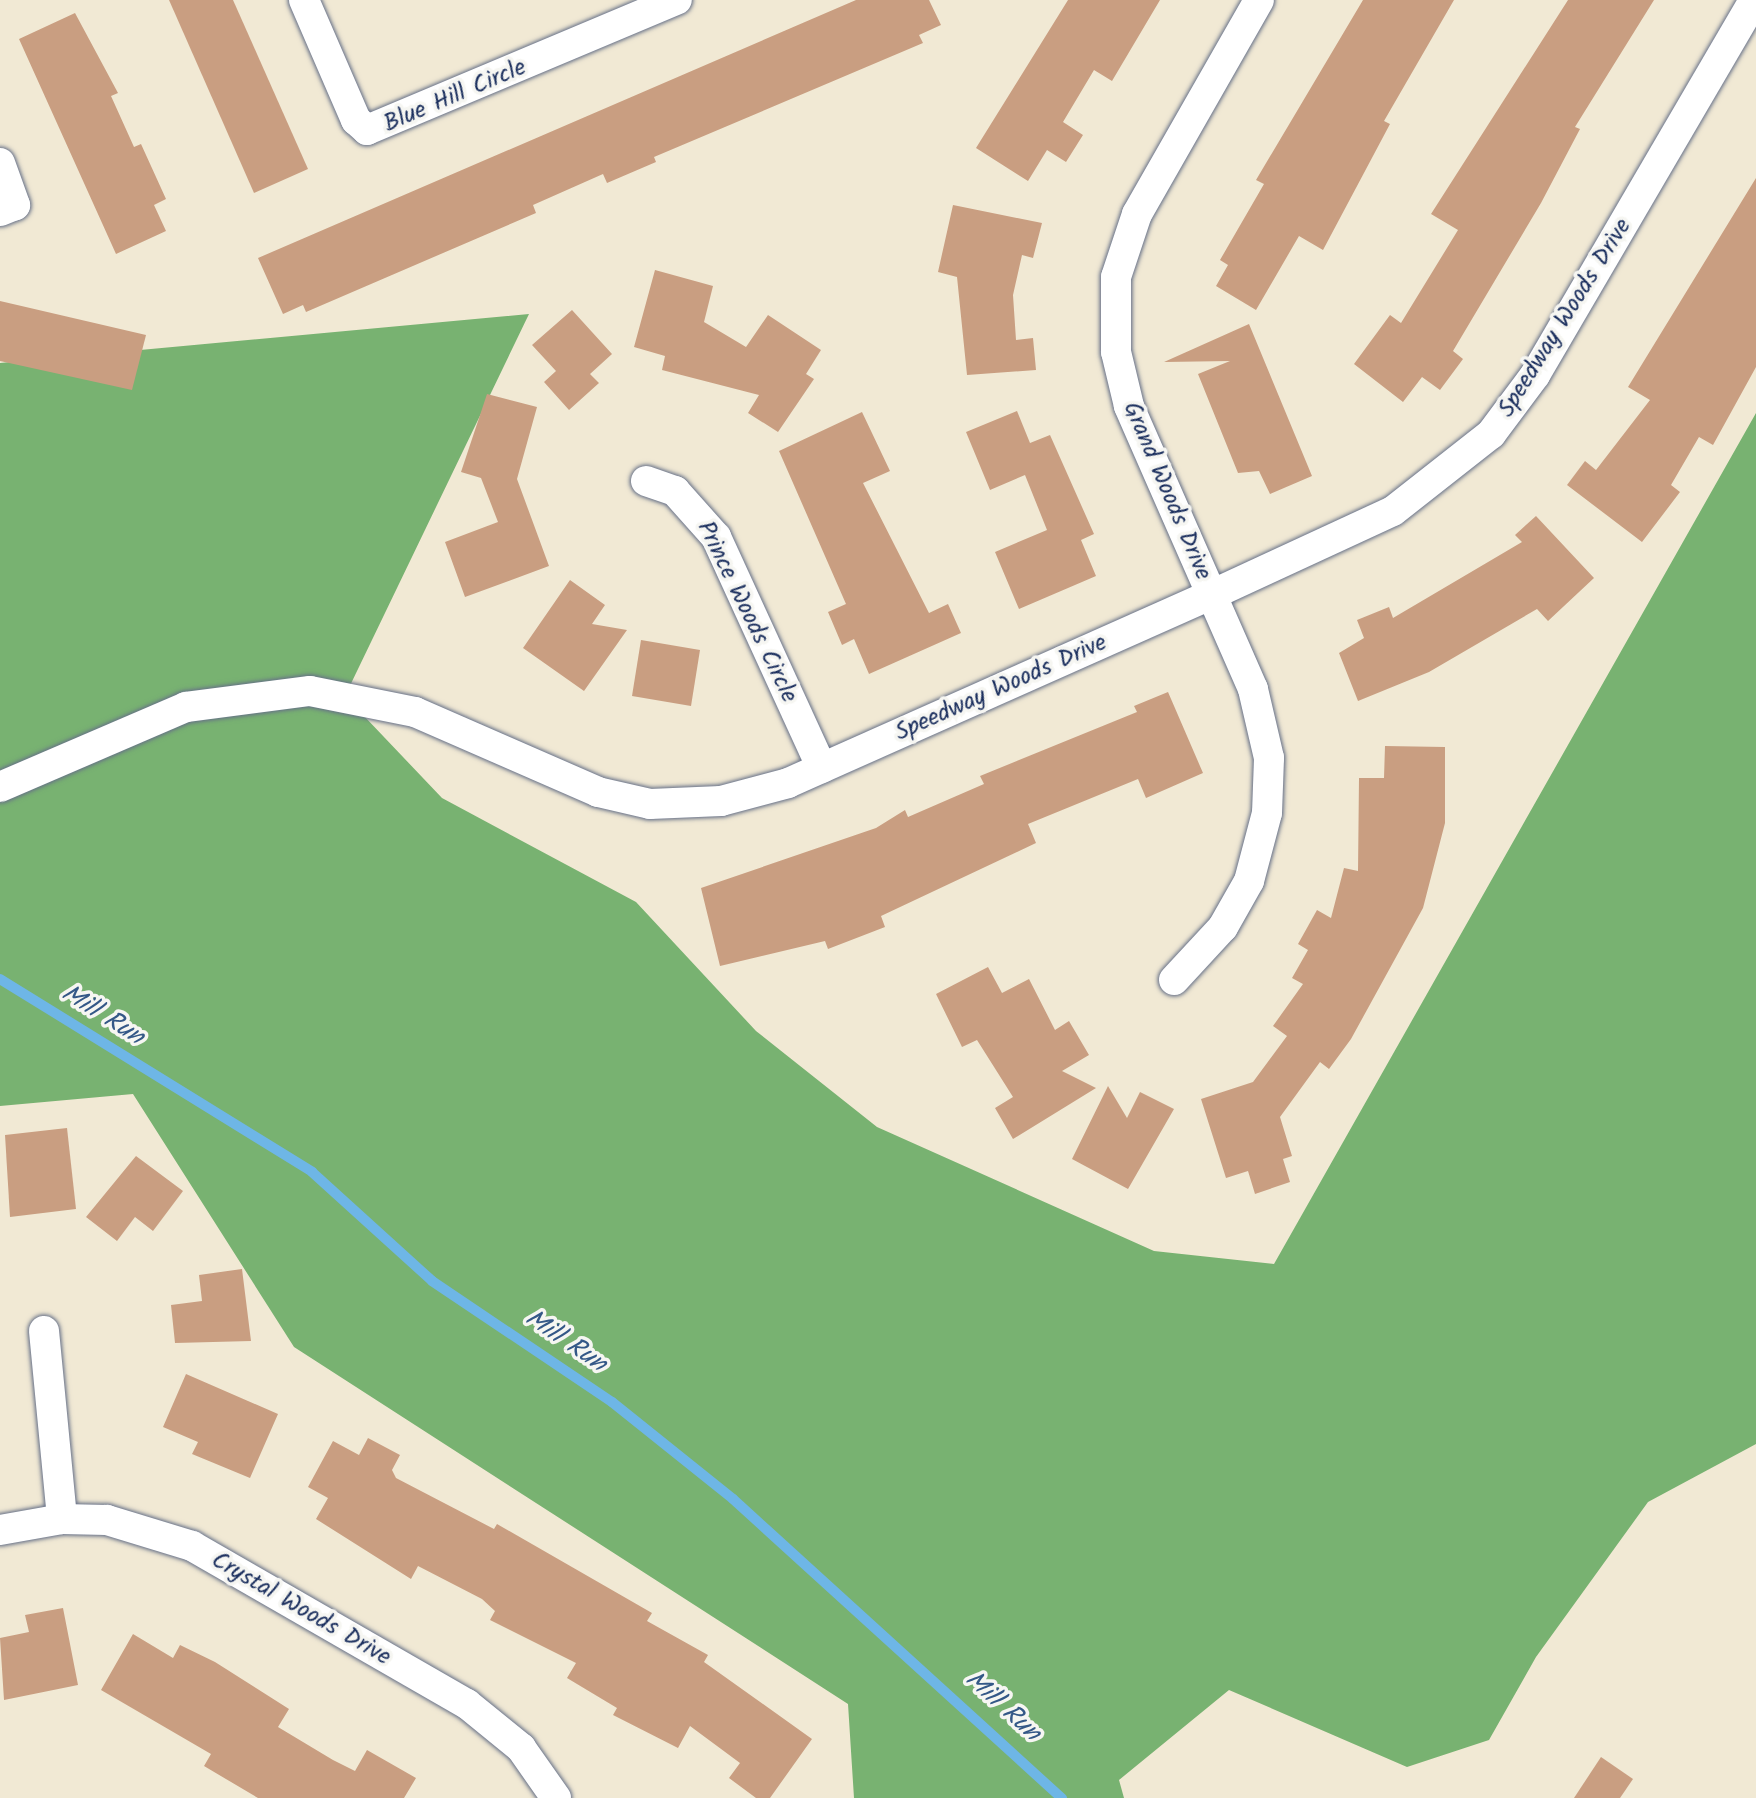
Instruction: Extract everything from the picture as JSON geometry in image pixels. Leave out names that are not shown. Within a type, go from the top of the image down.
[{"type":"street","name":"Blue Hill Circle","points":[[304,0],[356,120],[367,130],[677,0]]},
{"type":"street","name":"Grand Woods Drive","points":[[1174,980],[1213,941],[1242,897],[1256,865],[1269,795],[1264,722],[1129,406],[1116,352],[1116,277],[1124,239],[1146,195],[1259,0]]},
{"type":"street","name":"Speedway Woods Drive","points":[[0,787],[186,707],[310,691],[415,712],[598,792],[650,804],[754,795],[822,768],[1211,594],[1393,512],[1491,434],[1535,375],[1754,0]]},
{"type":"street","points":[[0,163],[15,205],[0,211]]},
{"type":"street","name":"Prince Woods Circle","points":[[646,481],[675,491],[716,537],[822,768]]},
{"type":"street","points":[[44,1331],[62,1519]]},
{"type":"street","name":"Crystal Woods Drive","points":[[0,1530],[62,1519],[136,1525],[192,1546],[467,1704],[521,1748],[556,1798]]},
{"type":"green space","points":[[529,314],[345,696],[442,798],[636,902],[756,1031],[877,1127],[1154,1251],[1274,1264],[1756,413],[1756,1444],[1648,1502],[1536,1657],[1489,1740],[1407,1767],[1229,1690],[1119,1780],[1124,1798],[854,1798],[848,1704],[294,1347],[133,1094],[0,1106],[0,363]]},
{"type":"building","points":[[169,0],[233,0],[308,169],[254,193]]},
{"type":"building","points":[[856,0],[929,0],[941,25],[919,35],[923,43],[654,157],[656,162],[607,183],[603,174],[533,205],[536,213],[306,312],[303,305],[283,314],[258,258]]},
{"type":"building","points":[[1068,0],[1160,0],[1112,81],[1094,70],[1063,122],[1083,135],[1066,162],[1047,150],[1028,181],[976,148]]},
{"type":"building","points":[[1363,0],[1454,0],[1384,121],[1390,124],[1323,250],[1299,236],[1256,310],[1216,286],[1228,265],[1220,260],[1264,184],[1256,180]]},
{"type":"building","points":[[1568,0],[1654,0],[1575,127],[1580,129],[1541,203],[1453,351],[1463,359],[1440,390],[1422,377],[1403,402],[1354,364],[1390,315],[1401,323],[1458,230],[1431,214]]},
{"type":"building","points":[[75,13],[118,93],[111,96],[134,147],[141,144],[166,199],[154,205],[166,231],[116,254],[19,39]]},
{"type":"building","points":[[1756,178],[1756,367],[1713,445],[1699,437],[1671,485],[1680,492],[1642,542],[1567,485],[1585,461],[1596,470],[1650,400],[1628,387]]},
{"type":"building","points":[[953,205],[1042,223],[1033,258],[1022,255],[1013,295],[1016,340],[1033,338],[1036,370],[967,375],[957,277],[938,272]]},
{"type":"building","points":[[655,270],[713,286],[704,322],[746,347],[768,315],[821,350],[806,374],[814,379],[778,432],[748,413],[759,395],[662,370],[665,356],[634,347]]},
{"type":"building","points":[[0,301],[146,335],[132,390],[0,361]]},
{"type":"building","points":[[572,310],[612,354],[590,374],[599,383],[569,410],[544,382],[556,371],[532,345]]},
{"type":"building","points":[[1249,324],[1312,476],[1270,494],[1259,471],[1238,473],[1198,374],[1230,361],[1164,362]]},
{"type":"building","points":[[487,394],[537,407],[517,479],[549,566],[465,597],[445,542],[498,522],[481,478],[461,472]]},
{"type":"building","points":[[1017,411],[1030,443],[1050,435],[1094,534],[1081,540],[1096,576],[1019,609],[995,552],[1047,530],[1025,475],[990,490],[966,432]]},
{"type":"building","points":[[862,412],[890,471],[863,483],[929,613],[948,604],[961,633],[869,674],[854,639],[842,645],[828,612],[846,604],[779,451]]},
{"type":"building","points":[[1536,516],[1594,578],[1548,621],[1537,609],[1429,672],[1358,701],[1339,653],[1364,638],[1357,620],[1389,607],[1393,618],[1522,542],[1515,535]]},
{"type":"building","points":[[570,580],[605,605],[592,624],[627,630],[584,691],[523,648]]},
{"type":"building","points":[[641,640],[700,650],[691,706],[632,696]]},
{"type":"building","points":[[1168,692],[1203,773],[1146,798],[1138,779],[1028,824],[1036,843],[881,916],[885,927],[828,949],[825,941],[720,966],[701,888],[876,828],[905,810],[908,817],[984,784],[980,776],[1137,712],[1134,706]]},
{"type":"building","points":[[1385,746],[1445,747],[1445,823],[1423,908],[1351,1039],[1329,1069],[1320,1062],[1280,1117],[1292,1156],[1283,1159],[1290,1182],[1255,1194],[1248,1171],[1226,1178],[1201,1099],[1253,1082],[1287,1036],[1273,1026],[1303,984],[1292,978],[1308,950],[1298,944],[1317,910],[1331,918],[1344,868],[1358,871],[1359,778],[1384,778]]},
{"type":"building","points":[[988,967],[1002,993],[1029,979],[1055,1030],[1069,1021],[1089,1055],[1062,1071],[1096,1088],[1013,1139],[995,1108],[1013,1097],[977,1040],[962,1047],[936,994]]},
{"type":"building","points":[[1108,1086],[1127,1118],[1140,1092],[1174,1109],[1128,1189],[1072,1159]]},
{"type":"building","points":[[67,1128],[76,1209],[10,1217],[5,1135]]},
{"type":"building","points":[[136,1156],[183,1191],[153,1231],[135,1217],[117,1241],[86,1217]]},
{"type":"building","points":[[242,1269],[251,1341],[175,1343],[171,1305],[202,1301],[199,1275]]},
{"type":"building","points":[[186,1374],[278,1414],[250,1478],[192,1454],[198,1442],[163,1427]]},
{"type":"building","points":[[368,1438],[400,1455],[392,1470],[396,1478],[494,1529],[497,1524],[652,1613],[647,1621],[708,1655],[704,1662],[812,1739],[770,1798],[756,1798],[729,1778],[740,1763],[690,1726],[678,1748],[613,1715],[617,1708],[567,1678],[576,1663],[490,1620],[495,1611],[482,1599],[418,1566],[411,1579],[316,1519],[328,1498],[308,1487],[333,1441],[359,1455]]},
{"type":"building","points":[[63,1608],[78,1685],[4,1700],[0,1638],[29,1632],[25,1615]]},
{"type":"building","points":[[133,1634],[173,1658],[180,1645],[215,1662],[289,1709],[278,1727],[333,1760],[355,1771],[367,1750],[416,1778],[404,1798],[258,1798],[204,1766],[211,1754],[101,1690]]},
{"type":"building","points":[[1601,1757],[1633,1779],[1620,1798],[1574,1798]]},
{"type":"waterway","name":"Mill Run","points":[[0,979],[312,1172],[432,1281],[612,1402],[733,1499],[1062,1798]]}]
